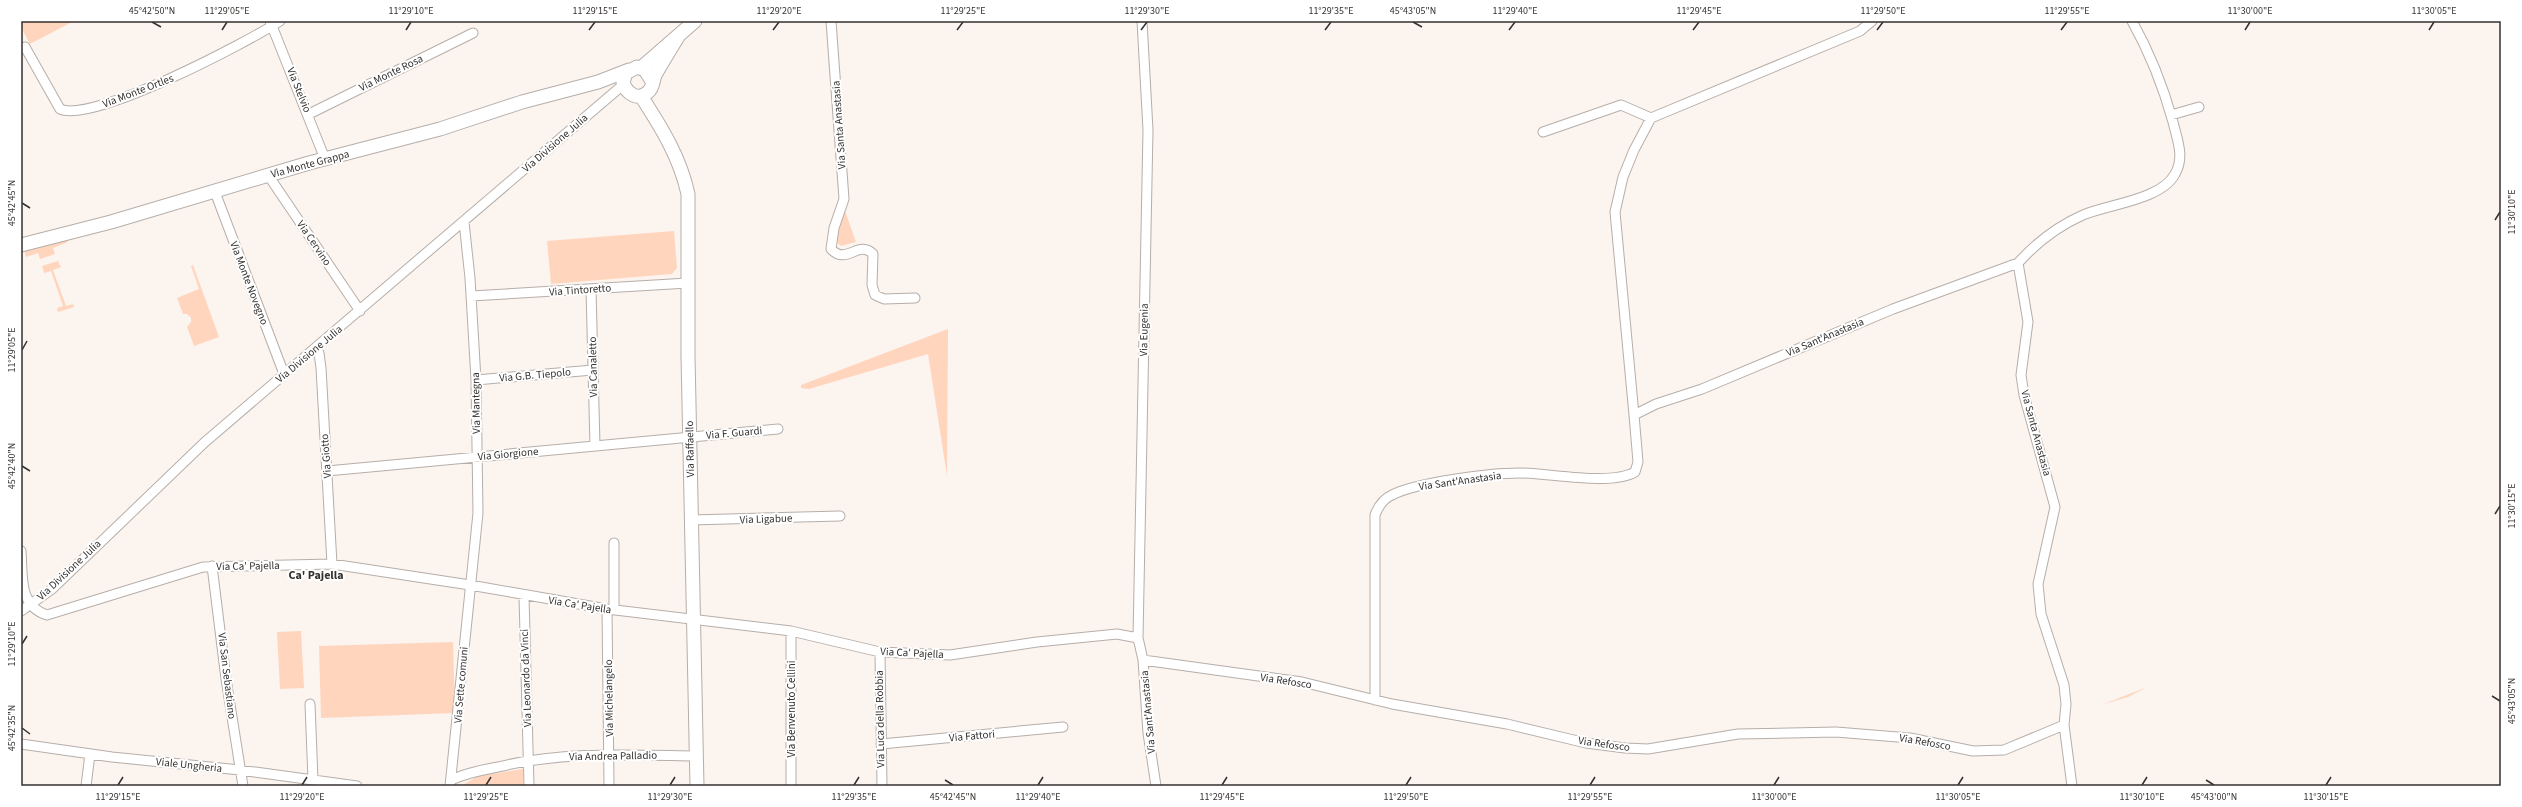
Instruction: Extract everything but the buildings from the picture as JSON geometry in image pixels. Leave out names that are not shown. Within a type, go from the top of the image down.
[{"type":"main road","points":[[679,35],[639,89],[624,77],[695,21]]},
{"type":"main road","name":"Via Monte Grappa","points":[[21,245],[440,128],[522,102],[598,82],[635,69]]},
{"type":"main road","name":"Via Raffaello","points":[[635,69],[649,73],[639,89],[672,147],[684,176],[688,194],[691,520],[697,756],[696,786]]},
{"type":"main road","name":"Via Monte Grappa","points":[[598,82],[639,89]]},
{"type":"street","name":"Via Santa Anastasia","points":[[831,21],[844,199],[834,228],[831,249],[836,254],[843,256],[863,249],[868,249],[872,254],[872,285],[875,295],[884,299],[915,298]]},
{"type":"street","name":"Via Eugenia","points":[[1138,638],[1148,130],[1142,21]]},
{"type":"street","points":[[1543,132],[1621,105],[1651,118],[1860,31],[1872,21]]},
{"type":"street","points":[[2018,263],[2033,246],[2057,229],[2083,215],[2156,192],[2168,184],[2176,174],[2180,156],[2171,115],[2158,73],[2132,21]]},
{"type":"street","name":"Via Monte Ortles","points":[[21,48],[25,47],[60,110],[73,112],[131,95],[184,73],[274,23]]},
{"type":"street","name":"Via Stelvio","points":[[274,23],[325,159]]},
{"type":"street","name":"Via Monte Rosa","points":[[309,114],[474,33]]},
{"type":"street","name":"Via Divisione Julia","points":[[21,611],[52,589],[202,445],[464,222],[602,102],[639,89]]},
{"type":"street","points":[[2171,115],[2199,107]]},
{"type":"street","name":"Via Sant'Anastasia","points":[[1375,700],[1375,515],[1384,500],[1406,490],[1444,481],[1520,473],[1612,478],[1628,476],[1635,472],[1638,462],[1615,212],[1623,178],[1651,118]]},
{"type":"street","name":"Via Cervino","points":[[268,175],[360,311]]},
{"type":"street","name":"Via Monte Novegno","points":[[215,192],[284,374]]},
{"type":"street","name":"Via Mantegna","points":[[464,222],[471,296],[476,380],[478,513],[470,585]]},
{"type":"street","name":"Via Santa Anastasia","points":[[2018,263],[2028,322],[2021,375],[2024,395],[2055,507],[2038,584],[2041,614],[2064,685],[2066,704],[2064,725],[2072,786]]},
{"type":"street","name":"Via Sant'Anastasia","points":[[1634,415],[1656,404],[1702,389],[1893,309],[2018,263]]},
{"type":"street","name":"Via Tintoretto","points":[[471,296],[688,283]]},
{"type":"street","name":"Via Canaletto","points":[[591,289],[595,446]]},
{"type":"street","name":"Via Giotto","points":[[315,349],[319,353],[321,368],[332,564]]},
{"type":"street","name":"Via G.B. Tiepolo","points":[[476,380],[593,370]]},
{"type":"street","name":"Via F. Guardi","points":[[690,438],[778,429]]},
{"type":"street","name":"Via Giorgione","points":[[327,471],[477,456],[690,438]]},
{"type":"street","name":"Via Ligabue","points":[[691,520],[840,516]]},
{"type":"street","name":"Via Michelangelo","points":[[609,786],[611,610],[614,543]]},
{"type":"street","points":[[21,551],[24,580],[23,592],[31,605]]},
{"type":"street","name":"Via Ca' Pajella","points":[[31,605],[47,615],[202,567],[332,564],[470,585],[524,596],[611,610],[792,631],[880,652],[950,655],[1037,642],[1117,634],[1138,638]]},
{"type":"street","name":"Via San Sebastiano","points":[[212,566],[226,679],[243,786]]},
{"type":"street","name":"Via Sette comuni","points":[[451,783],[470,585]]},
{"type":"street","name":"Via Leonardo da Vinci","points":[[524,596],[529,786]]},
{"type":"street","name":"Via Benvenuto Cellini","points":[[791,786],[792,631]]},
{"type":"street","name":"Via Sant'Anastasia","points":[[1138,638],[1143,660],[1148,733],[1156,786]]},
{"type":"street","name":"Via Luca della Robbia","points":[[880,652],[882,786]]},
{"type":"street","name":"Via Refosco","points":[[1143,660],[1302,682],[1375,700],[1507,724],[1586,743],[1648,750],[1738,734],[1836,732],[1910,738],[1973,751],[2004,750],[2064,725]]},
{"type":"street","points":[[310,704],[313,780]]},
{"type":"street","name":"Via Fattori","points":[[881,744],[1063,727]]},
{"type":"street","name":"Viale Ungheria","points":[[21,744],[90,754],[240,770],[357,786]]},
{"type":"street","points":[[86,786],[90,754]]},
{"type":"street","name":"Via Andrea Palladio","points":[[451,783],[463,775],[529,759],[609,754],[697,756]]},
{"type":"shaded area","points":[[21,21],[74,21],[30,44],[21,27]]},
{"type":"shaded area","points":[[844,208],[856,242],[841,246],[835,241]]},
{"type":"shaded area","points":[[674,231],[677,268],[672,274],[551,284],[547,241]]},
{"type":"shaded area","points":[[64,239],[68,242],[53,248],[55,254],[40,259],[38,253],[26,257],[24,250]]},
{"type":"shaded area","points":[[58,261],[61,267],[53,270],[66,306],[73,304],[74,307],[58,312],[57,308],[63,306],[51,271],[44,273],[42,266]]},
{"type":"shaded area","points":[[193,265],[219,337],[194,346],[187,327],[191,322],[191,318],[187,314],[183,314],[177,298],[199,289],[191,266]]},
{"type":"shaded area","points":[[948,329],[947,476],[928,354],[809,389],[801,388],[801,385]]},
{"type":"shaded area","points":[[301,631],[304,688],[280,689],[277,632]]},
{"type":"shaded area","points":[[453,642],[455,713],[321,718],[319,646]]},
{"type":"shaded area","points":[[2147,687],[2128,697],[2101,705],[2104,704]]},
{"type":"shaded area","points":[[523,769],[523,786],[461,786],[478,776]]},
{"type":"district","name":"Ca' Pajella","points":[[316,575]]}]
